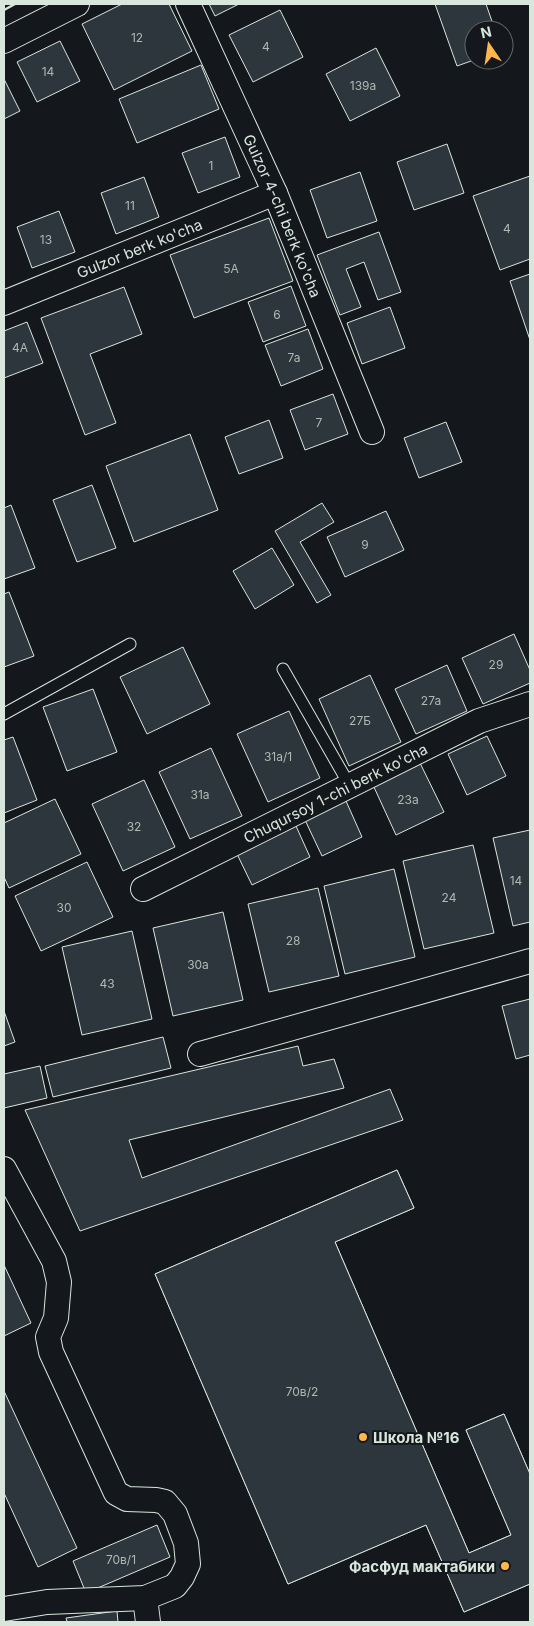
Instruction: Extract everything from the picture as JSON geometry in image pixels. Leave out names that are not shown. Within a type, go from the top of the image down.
[{"type":"street","points":[[4,41],[77,4]]},
{"type":"street","name":"Gulzor 4-chi berk ko'cha","points":[[188,4],[276,193],[372,432]]},
{"type":"street","name":"Gulzor berk ko'cha","points":[[4,303],[276,193]]},
{"type":"street","name":"Chuqursoy 1-chi berk ko'cha","points":[[143,889],[480,721],[530,704]]},
{"type":"street","points":[[200,1054],[530,961]]},
{"type":"street","points":[[4,1169],[54,1261],[59,1282],[56,1318],[48,1337],[51,1352],[116,1493],[127,1499],[165,1502],[175,1514],[186,1543],[188,1564],[175,1586],[145,1598],[47,1602],[4,1609]]},
{"type":"street","points":[[145,1598],[148,1622]]},
{"type":"lane","points":[[4,714],[130,644]]},
{"type":"lane","points":[[283,669],[350,786]]},
{"type":"building","points":[[122,4],[169,4],[192,51],[114,90],[82,24]]},
{"type":"building","points":[[209,4],[239,4],[215,16]]},
{"type":"building","points":[[435,4],[486,4],[492,20],[464,20],[464,64],[457,66]]},
{"type":"building","points":[[280,10],[303,57],[253,82],[229,35]]},
{"type":"building","points":[[60,41],[80,81],[37,102],[17,62]]},
{"type":"building","points":[[376,48],[400,96],[350,121],[326,74]]},
{"type":"building","points":[[201,65],[219,109],[137,143],[119,99]]},
{"type":"building","points":[[4,79],[20,111],[4,119]]},
{"type":"building","points":[[225,137],[240,177],[198,193],[182,153]]},
{"type":"building","points":[[447,144],[464,193],[414,210],[397,162]]},
{"type":"building","points":[[360,172],[377,221],[327,238],[310,190]]},
{"type":"building","points":[[530,176],[530,259],[500,270],[473,196]]},
{"type":"building","points":[[144,177],[159,217],[116,234],[101,193]]},
{"type":"building","points":[[59,211],[75,252],[32,268],[17,227]]},
{"type":"building","points":[[269,218],[293,281],[194,318],[170,255]]},
{"type":"building","points":[[379,232],[401,292],[378,300],[364,262],[346,269],[361,307],[340,315],[317,255]]},
{"type":"building","points":[[530,274],[530,340],[510,281]]},
{"type":"building","points":[[291,286],[306,326],[263,342],[248,302]]},
{"type":"building","points":[[124,287],[142,334],[90,354],[116,423],[85,435],[41,318]]},
{"type":"building","points":[[390,307],[405,348],[362,364],[347,323]]},
{"type":"building","points":[[27,322],[43,363],[4,378],[4,331]]},
{"type":"building","points":[[308,329],[323,369],[281,386],[265,345]]},
{"type":"building","points":[[333,394],[348,434],[305,450],[290,410]]},
{"type":"building","points":[[269,420],[283,458],[239,474],[225,437]]},
{"type":"building","points":[[446,422],[462,462],[419,478],[404,438]]},
{"type":"building","points":[[190,434],[218,510],[134,542],[106,466]]},
{"type":"building","points":[[92,485],[116,548],[77,562],[53,500]]},
{"type":"building","points":[[322,503],[334,522],[300,542],[331,595],[317,603],[275,531]]},
{"type":"building","points":[[11,505],[35,568],[4,579],[4,508]]},
{"type":"building","points":[[386,511],[404,550],[345,577],[327,537]]},
{"type":"building","points":[[272,548],[294,585],[255,609],[233,571]]},
{"type":"building","points":[[9,592],[34,656],[4,667],[4,594]]},
{"type":"building","points":[[514,634],[530,670],[530,683],[483,704],[462,658]]},
{"type":"building","points":[[183,647],[210,704],[147,734],[120,677]]},
{"type":"building","points":[[447,665],[467,711],[416,734],[395,689]]},
{"type":"building","points":[[370,675],[401,742],[349,766],[319,699]]},
{"type":"building","points":[[93,689],[117,752],[67,771],[43,707]]},
{"type":"building","points":[[289,711],[320,778],[268,802],[237,734]]},
{"type":"building","points":[[487,736],[506,776],[467,795],[448,754]]},
{"type":"building","points":[[13,737],[37,800],[4,813],[4,740]]},
{"type":"building","points":[[211,748],[242,816],[190,839],[159,772]]},
{"type":"building","points":[[420,763],[444,812],[396,835],[373,785]]},
{"type":"building","points":[[144,780],[175,847],[123,871],[92,804]]},
{"type":"building","points":[[55,799],[81,854],[9,888],[4,877],[4,823]]},
{"type":"building","points":[[346,801],[362,837],[322,856],[305,820]]},
{"type":"building","points":[[296,826],[310,857],[252,885],[237,854]]},
{"type":"building","points":[[530,830],[530,922],[513,926],[493,838]]},
{"type":"building","points":[[473,845],[494,933],[424,949],[403,861]]},
{"type":"building","points":[[87,862],[113,917],[41,951],[15,896]]},
{"type":"building","points":[[394,869],[415,957],[345,974],[324,886]]},
{"type":"building","points":[[318,888],[339,976],[269,992],[248,904]]},
{"type":"building","points":[[223,912],[243,1000],[173,1016],[153,928]]},
{"type":"building","points":[[132,931],[152,1019],[82,1035],[62,947]]},
{"type":"building","points":[[530,999],[530,1055],[516,1059],[502,1006]]},
{"type":"building","points":[[4,1011],[15,1042],[4,1046]]},
{"type":"building","points":[[163,1037],[171,1068],[53,1097],[45,1066]]},
{"type":"building","points":[[298,1046],[303,1066],[334,1059],[344,1088],[129,1140],[142,1178],[390,1089],[403,1120],[80,1231],[25,1110]]},
{"type":"building","points":[[40,1066],[47,1098],[4,1108],[4,1074]]},
{"type":"building","points":[[397,1170],[414,1208],[335,1242],[469,1553],[511,1535],[466,1430],[504,1414],[530,1474],[530,1584],[464,1612],[426,1525],[288,1584],[155,1274]],"holes":[[[294,1261],[319,1319],[237,1355],[211,1297]],[[346,1357],[367,1406],[280,1444],[258,1395]],[[382,1446],[402,1491],[319,1527],[299,1482]]]},
{"type":"building","points":[[397,1170],[414,1208],[335,1242],[469,1553],[511,1535],[466,1430],[504,1414],[530,1474],[530,1584],[464,1612],[426,1525],[288,1584],[155,1274]]},
{"type":"building","points":[[4,1265],[31,1323],[4,1336]]},
{"type":"building","points":[[4,1391],[77,1548],[38,1567],[4,1493]]},
{"type":"building","points":[[157,1525],[170,1557],[86,1593],[73,1561]]},
{"type":"building","points":[[117,1611],[118,1622],[67,1622],[66,1618]]},
{"type":"wall","points":[[4,10],[15,4]]},
{"type":"place","name":"Школа №16","points":[[363,1437]]},
{"type":"place","name":"Фасфуд мактабики","points":[[505,1566]]}]
